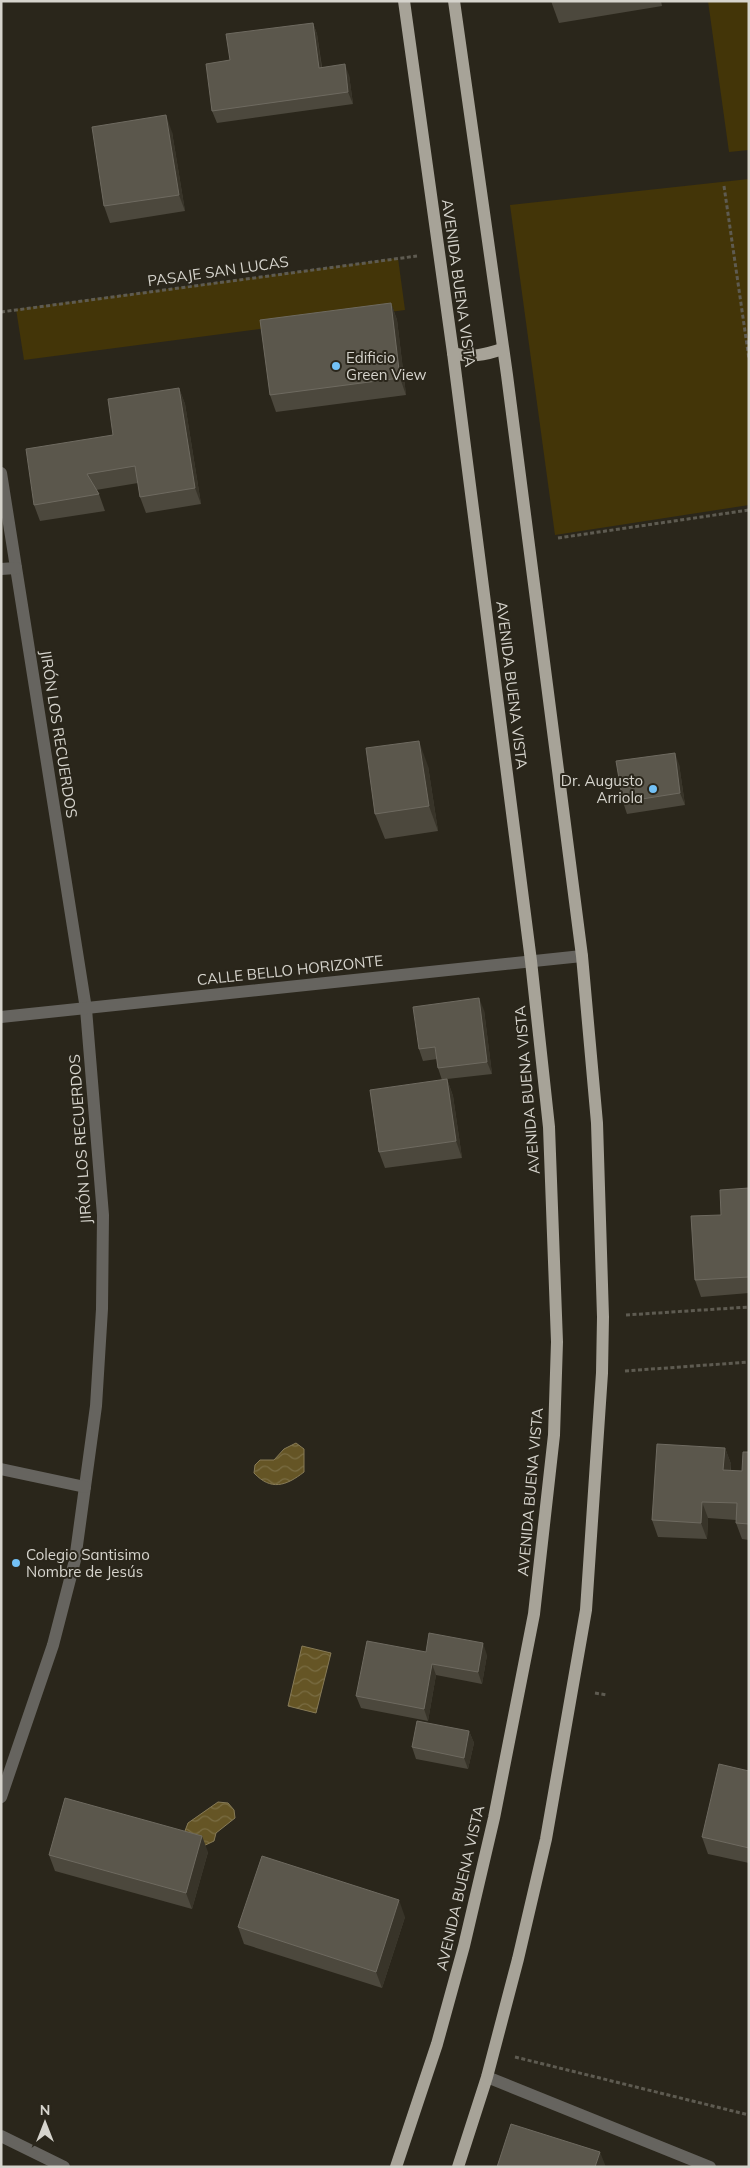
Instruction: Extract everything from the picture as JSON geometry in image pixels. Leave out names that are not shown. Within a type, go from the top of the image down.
[{"type":"main road","name":"AVENIDA BUENA VISTA","points":[[396,2167],[437,2044],[464,1946],[494,1818],[536,1604],[554,1435],[557,1342],[549,1127],[531,961],[453,353],[404,1]]},
{"type":"main road","points":[[454,1],[582,956],[597,1123],[603,1317],[602,1372],[586,1610],[546,1839],[518,1959],[487,2077],[458,2167]]},
{"type":"main road","points":[[453,353],[474,356],[502,349]]},
{"type":"street","name":"JIRÓN LOS RECUERDOS","points":[[1,473],[86,1009],[103,1215],[102,1309],[96,1406],[75,1560],[53,1646],[1,1797]]},
{"type":"street","points":[[1,569],[16,568]]},
{"type":"street","name":"CALLE BELLO HORIZONTE","points":[[1,1016],[86,1009],[582,956]]},
{"type":"street","points":[[1,1469],[84,1487]]},
{"type":"street","points":[[487,2077],[710,2167]]},
{"type":"street","points":[[1,2136],[64,2167]]},
{"type":"path","points":[[724,186],[749,359]]},
{"type":"path","name":"PASAJE SAN LUCAS","points":[[1,312],[438,253]]},
{"type":"path","points":[[558,538],[749,510]]},
{"type":"path","points":[[603,1317],[749,1307]]},
{"type":"path","points":[[602,1372],[749,1362]]},
{"type":"path","points":[[493,2051],[749,2115]]},
{"type":"shaded area","points":[[708,1],[749,1],[749,150],[729,152]]},
{"type":"shaded area","points":[[749,179],[749,505],[555,535],[510,205]]},
{"type":"shaded area","points":[[398,258],[405,310],[24,360],[16,309]]},
{"type":"water","points":[[296,1443],[304,1449],[304,1472],[297,1477],[285,1483],[273,1484],[260,1479],[254,1473],[255,1465],[260,1460],[274,1460],[284,1449]]},
{"type":"water","points":[[302,1646],[331,1653],[316,1713],[288,1706]]},
{"type":"water","points":[[218,1802],[228,1803],[234,1810],[235,1818],[216,1833],[214,1841],[199,1848],[185,1831],[188,1823]]},
{"type":"building","points":[[313,23],[319,68],[345,64],[348,92],[212,111],[206,64],[230,60],[226,34]]},
{"type":"building","points":[[166,115],[179,195],[104,206],[92,127]]},
{"type":"building","name":"Edificio Green View","points":[[391,303],[400,378],[270,395],[260,320]]},
{"type":"building","points":[[179,388],[195,488],[140,497],[135,466],[87,474],[99,494],[34,505],[26,449],[113,435],[108,399]]},
{"type":"building","points":[[419,741],[429,806],[375,814],[366,748]]},
{"type":"building","name":"Dr. Augusto Arriola","points":[[675,753],[680,793],[623,802],[616,761]]},
{"type":"building","points":[[479,998],[487,1062],[438,1068],[435,1047],[419,1049],[413,1007]]},
{"type":"building","points":[[447,1079],[456,1141],[379,1152],[370,1090]]},
{"type":"building","points":[[749,1188],[749,1277],[695,1280],[691,1216],[721,1215],[720,1190]]},
{"type":"building","points":[[657,1444],[725,1448],[723,1470],[742,1471],[743,1452],[749,1452],[749,1524],[736,1523],[737,1503],[702,1502],[701,1523],[652,1520]]},
{"type":"building","points":[[429,1633],[483,1643],[478,1672],[432,1664],[424,1709],[356,1696],[367,1641],[426,1652]]},
{"type":"building","points":[[417,1721],[469,1731],[464,1758],[412,1747]]},
{"type":"building","points":[[719,1764],[749,1771],[749,1848],[702,1837]]},
{"type":"building","points":[[65,1798],[202,1836],[186,1893],[49,1855]]},
{"type":"building","points":[[262,1856],[399,1900],[376,1972],[238,1927]]},
{"type":"building","points":[[511,2124],[600,2152],[595,2167],[497,2167]]},
{"type":"place","name":"Edificio Green View","points":[[336,366]]},
{"type":"place","name":"Dr. Augusto Arriola","points":[[653,789]]},
{"type":"place","name":"Colegio Santisimo Nombre de Jesús","points":[[16,1563]]}]
